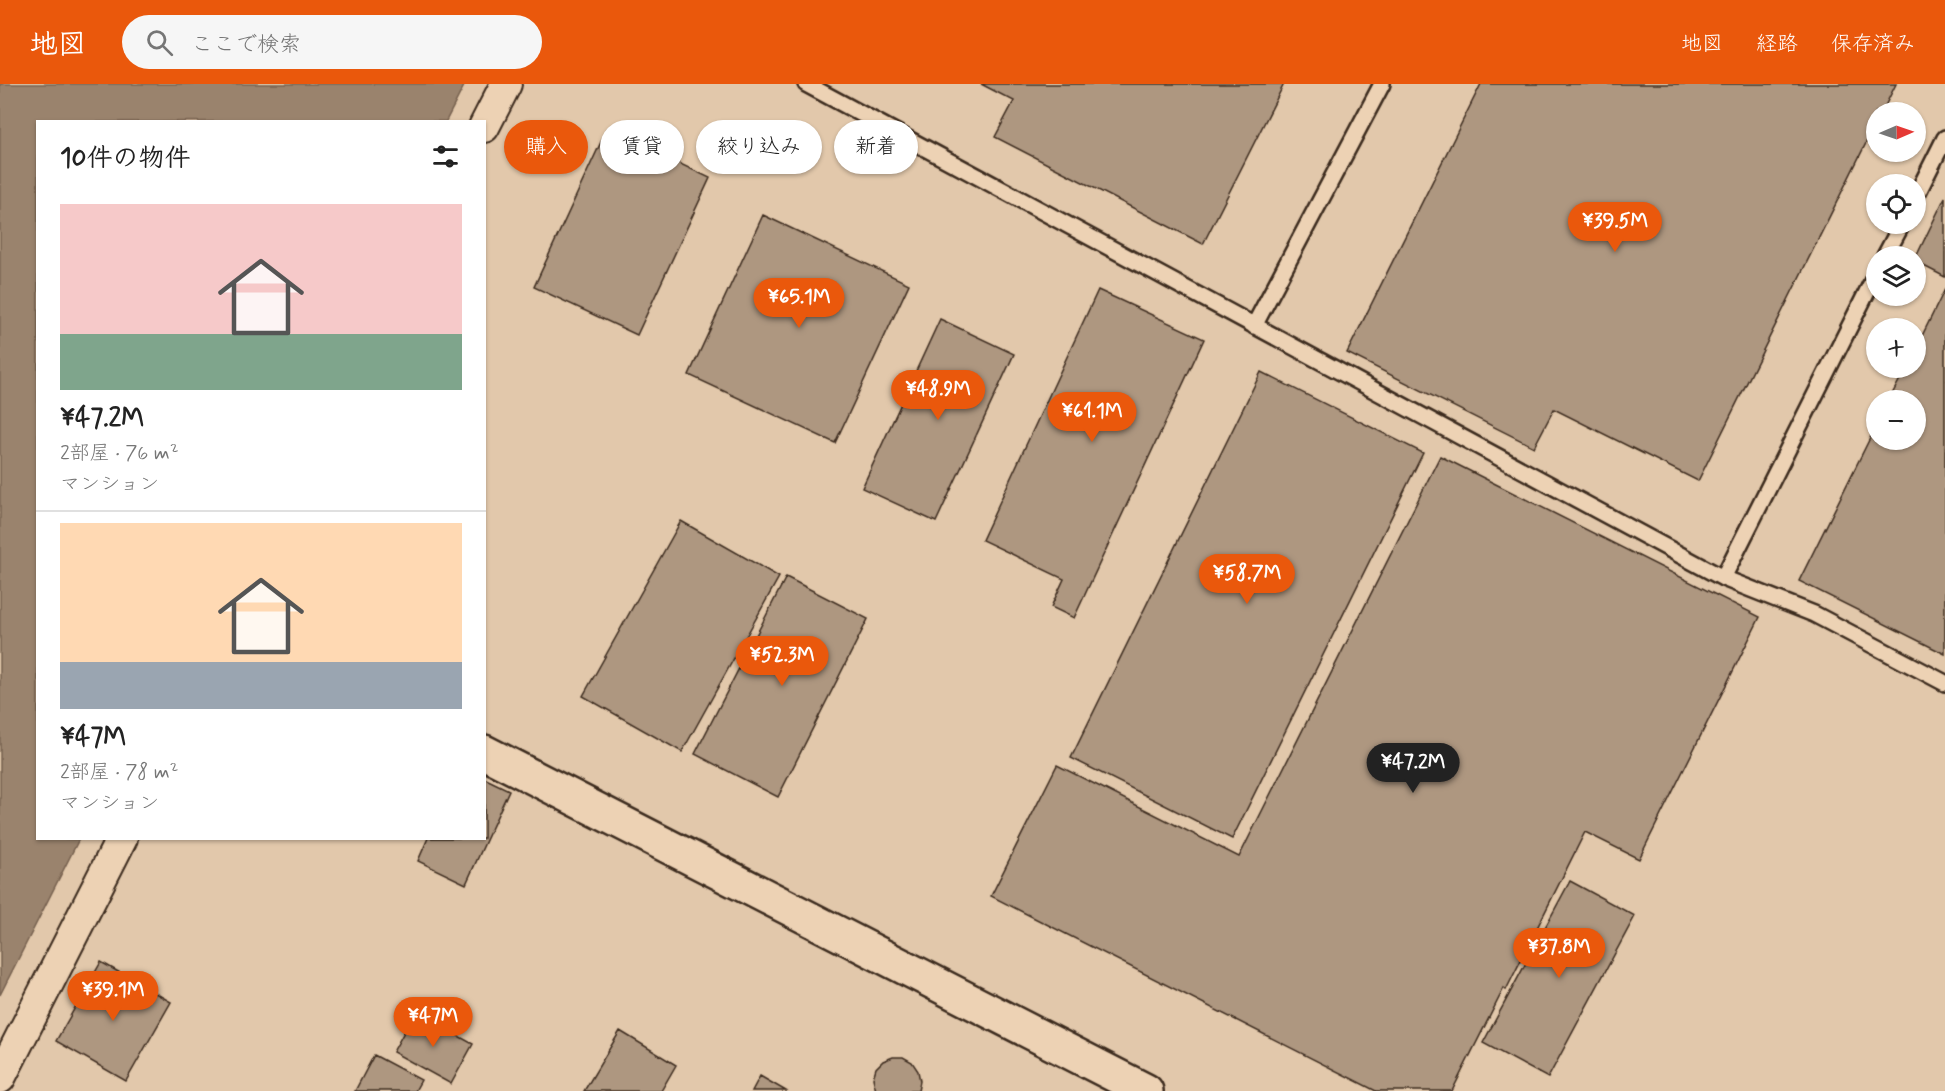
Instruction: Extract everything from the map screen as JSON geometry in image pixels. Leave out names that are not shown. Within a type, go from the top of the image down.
[{"type":"street","points":[[486,123],[506,84]]},
{"type":"street","points":[[486,753],[1105,1082],[1146,1091]]},
{"type":"street","points":[[0,1078],[121,840]]},
{"type":"lane","points":[[806,84],[827,89],[1254,326],[1723,578],[1814,614],[1945,683]]},
{"type":"lane","points":[[1254,326],[1382,84]]},
{"type":"lane","points":[[1926,176],[1945,138]]},
{"type":"lane","points":[[1723,578],[1866,294]]},
{"type":"shaded area","points":[[0,84],[465,84],[447,120],[36,120],[36,840],[78,840],[0,995]]},
{"type":"building","points":[[981,84],[1284,84],[1203,244],[995,137],[1014,101]]},
{"type":"building","points":[[1481,84],[1896,84],[1887,102],[1866,102],[1866,143],[1698,481],[1554,409],[1534,447],[1347,353]]},
{"type":"building","points":[[600,144],[600,174],[684,174],[684,166],[696,171],[696,174],[710,178],[637,335],[534,287]]},
{"type":"building","points":[[1945,197],[1945,277],[1926,267],[1926,246],[1921,246]]},
{"type":"building","points":[[763,215],[909,284],[835,443],[689,375]]},
{"type":"building","points":[[1945,289],[1945,654],[1799,581],[1866,446],[1866,450],[1926,450],[1926,390],[1894,390],[1901,378],[1926,378],[1926,328]]},
{"type":"building","points":[[1098,290],[1204,339],[1074,618],[1051,607],[1064,579],[982,540]]},
{"type":"building","points":[[940,319],[1014,354],[936,522],[862,488]]},
{"type":"building","points":[[1261,372],[1423,453],[1232,839],[1071,758]]},
{"type":"building","points":[[1440,456],[1760,617],[1639,859],[1585,832],[1506,990],[1504,988],[1452,1091],[1376,1091],[991,896],[1057,765],[1239,857]]},
{"type":"building","points":[[681,521],[779,577],[682,752],[583,696]]},
{"type":"building","points":[[786,577],[868,619],[778,797],[695,754]]},
{"type":"building","points":[[486,779],[509,790],[466,884],[418,861],[427,840],[486,840]]},
{"type":"building","points":[[1570,881],[1635,916],[1548,1078],[1483,1043]]},
{"type":"building","points":[[101,962],[171,1002],[126,1081],[56,1041]]},
{"type":"building","points":[[415,1012],[473,1044],[451,1084],[393,1052]]},
{"type":"building","points":[[620,1031],[676,1065],[661,1091],[584,1091]]},
{"type":"building","points":[[374,1055],[421,1080],[415,1091],[355,1091]]},
{"type":"building","points":[[893,1057],[903,1057],[912,1062],[918,1071],[920,1081],[918,1091],[876,1091],[873,1078],[876,1068],[883,1061]]},
{"type":"building","points":[[760,1076],[786,1091],[752,1091]]}]
